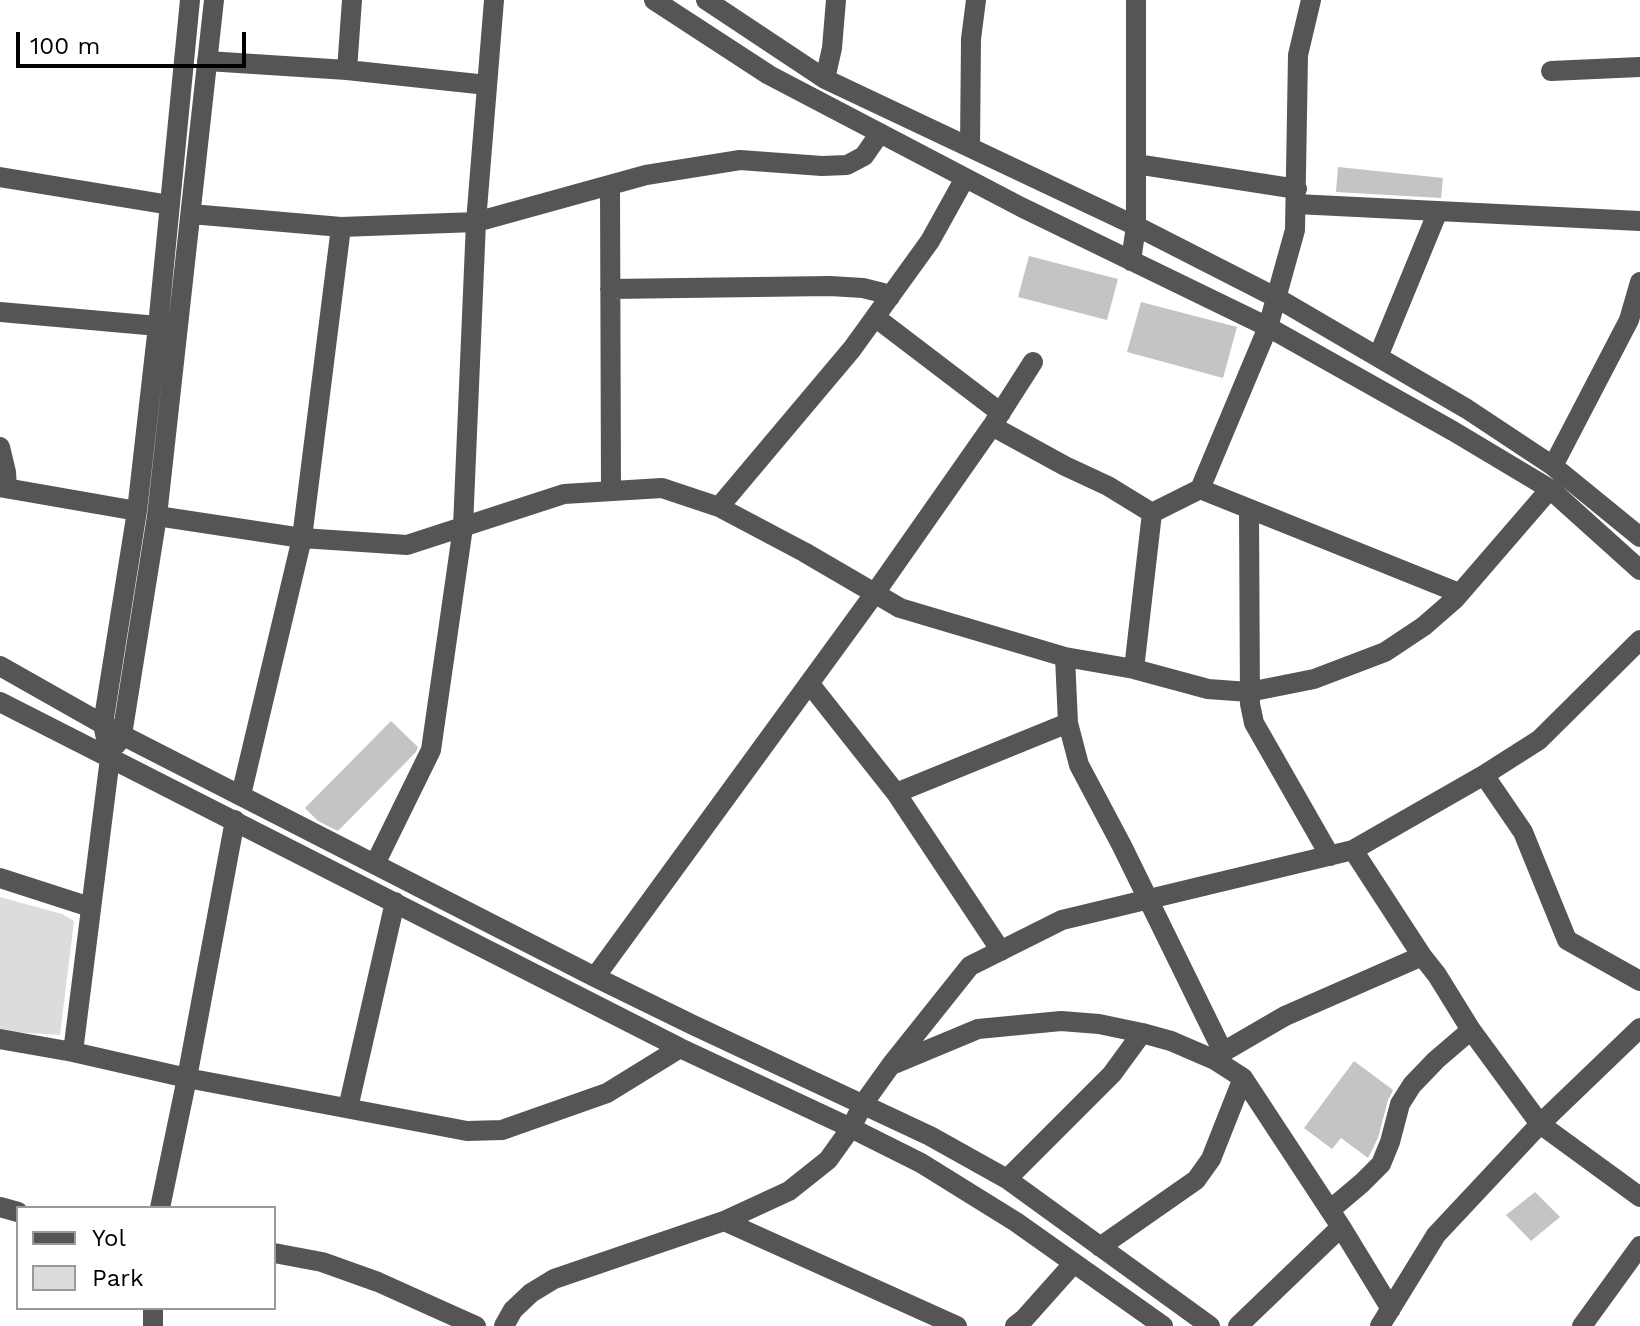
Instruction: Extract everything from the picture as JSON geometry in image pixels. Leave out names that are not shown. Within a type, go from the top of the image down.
[{"type":"street","points":[[73,1052],[110,758],[103,724],[137,511],[190,0]]},
{"type":"street","points":[[110,758],[122,735],[157,516],[214,0]]},
{"type":"street","points":[[347,70],[352,0]]},
{"type":"street","points":[[375,864],[431,750],[463,527],[476,222],[494,0]]},
{"type":"street","points":[[654,0],[769,75],[965,178],[1268,327],[1453,431],[1550,489],[1640,570]]},
{"type":"street","points":[[706,0],[825,79],[1136,226],[1277,298],[1467,409],[1553,466],[1640,537]]},
{"type":"street","points":[[825,79],[832,48],[836,0]]},
{"type":"street","points":[[970,147],[971,39],[976,0]]},
{"type":"street","points":[[1131,261],[1136,226],[1136,0]]},
{"type":"street","points":[[1152,513],[1200,489],[1268,327],[1277,298],[1295,230],[1298,55],[1311,0]]},
{"type":"street","points":[[207,61],[347,70],[487,85]]},
{"type":"street","points":[[1551,71],[1640,67]]},
{"type":"street","points":[[191,214],[341,227],[476,222],[646,175],[740,160],[847,165],[864,156],[880,133]]},
{"type":"street","points":[[1136,164],[1296,197],[1438,211],[1640,221]]},
{"type":"street","points":[[0,177],[170,205]]},
{"type":"street","points":[[719,507],[852,349],[930,241],[965,178]]},
{"type":"street","points":[[610,185],[611,491]]},
{"type":"street","points":[[1378,357],[1438,211]]},
{"type":"street","points":[[241,795],[302,538],[341,227]]},
{"type":"street","points":[[1553,466],[1629,320],[1640,282]]},
{"type":"street","points":[[610,289],[830,286],[863,288],[890,297]]},
{"type":"street","points":[[0,312],[158,326]]},
{"type":"street","points":[[875,317],[997,419],[1065,466],[1108,486],[1152,513]]},
{"type":"street","points":[[595,977],[875,593],[997,419],[1033,362]]},
{"type":"street","points":[[0,447],[6,472],[4,488],[137,511]]},
{"type":"street","points":[[157,516],[302,538],[407,545],[564,494],[662,488],[719,507],[900,608],[1065,657],[1134,669],[1208,689],[1249,692],[1314,679],[1385,652],[1424,626],[1459,593],[1550,489]]},
{"type":"street","points":[[1200,489],[1459,593]]},
{"type":"street","points":[[1249,509],[1249,692],[1254,723],[1330,856]]},
{"type":"street","points":[[1134,669],[1152,513]]},
{"type":"street","points":[[504,1326],[513,1310],[531,1293],[554,1279],[724,1221],[789,1191],[828,1160],[891,1065],[970,966],[1062,920],[1353,850],[1539,740],[1640,640]]},
{"type":"street","points":[[1065,657],[1068,723],[1079,765],[1148,900],[1219,1056],[1243,1078],[1336,1218],[1386,1318]]},
{"type":"street","points":[[0,666],[122,735],[595,977],[930,1136],[1007,1179],[1210,1326]]},
{"type":"street","points":[[809,683],[896,793],[1001,951]]},
{"type":"street","points":[[0,702],[680,1048],[888,1146],[954,1182],[1016,1222],[1163,1326]]},
{"type":"street","points":[[896,793],[1068,723]]},
{"type":"street","points":[[1484,775],[1523,832],[1567,940],[1640,981]]},
{"type":"street","points":[[160,1206],[235,820]]},
{"type":"street","points":[[1353,850],[1471,1030],[1540,1124],[1640,1197]]},
{"type":"street","points":[[0,878],[90,907]]},
{"type":"street","points":[[348,1108],[395,902]]},
{"type":"street","points":[[891,1065],[978,1029],[1061,1021],[1099,1024],[1142,1033],[1219,1056],[1285,1016],[1422,956]]},
{"type":"street","points":[[1386,1318],[1436,1235],[1540,1124],[1640,1028]]},
{"type":"street","points":[[1238,1326],[1381,1164],[1400,1104],[1412,1085],[1471,1030]]},
{"type":"street","points":[[1007,1179],[1112,1074],[1142,1033]]},
{"type":"street","points":[[0,1039],[467,1131],[502,1130],[607,1093],[680,1048]]},
{"type":"street","points":[[1100,1247],[1196,1180],[1211,1159],[1243,1078]]},
{"type":"street","points":[[724,1221],[957,1326]]},
{"type":"street","points":[[1582,1326],[1640,1246]]},
{"type":"street","points":[[276,1253],[322,1262],[378,1282],[476,1326]]},
{"type":"street","points":[[1015,1326],[1074,1263]]},
{"type":"green space","points":[[0,897],[62,914],[74,921],[60,1035],[0,1031]]},
{"type":"building","points":[[1338,167],[1443,178],[1441,198],[1336,192]]},
{"type":"building","points":[[1029,256],[1118,279],[1107,320],[1018,297]]},
{"type":"building","points":[[1141,302],[1237,327],[1223,378],[1127,352]]},
{"type":"building","points":[[391,721],[418,747],[416,752],[338,831],[318,821],[305,808]]},
{"type":"building","points":[[1354,1061],[1393,1090],[1378,1138],[1368,1158],[1341,1138],[1332,1149],[1304,1128]]},
{"type":"building","points":[[1535,1192],[1560,1217],[1531,1241],[1506,1215]]}]
